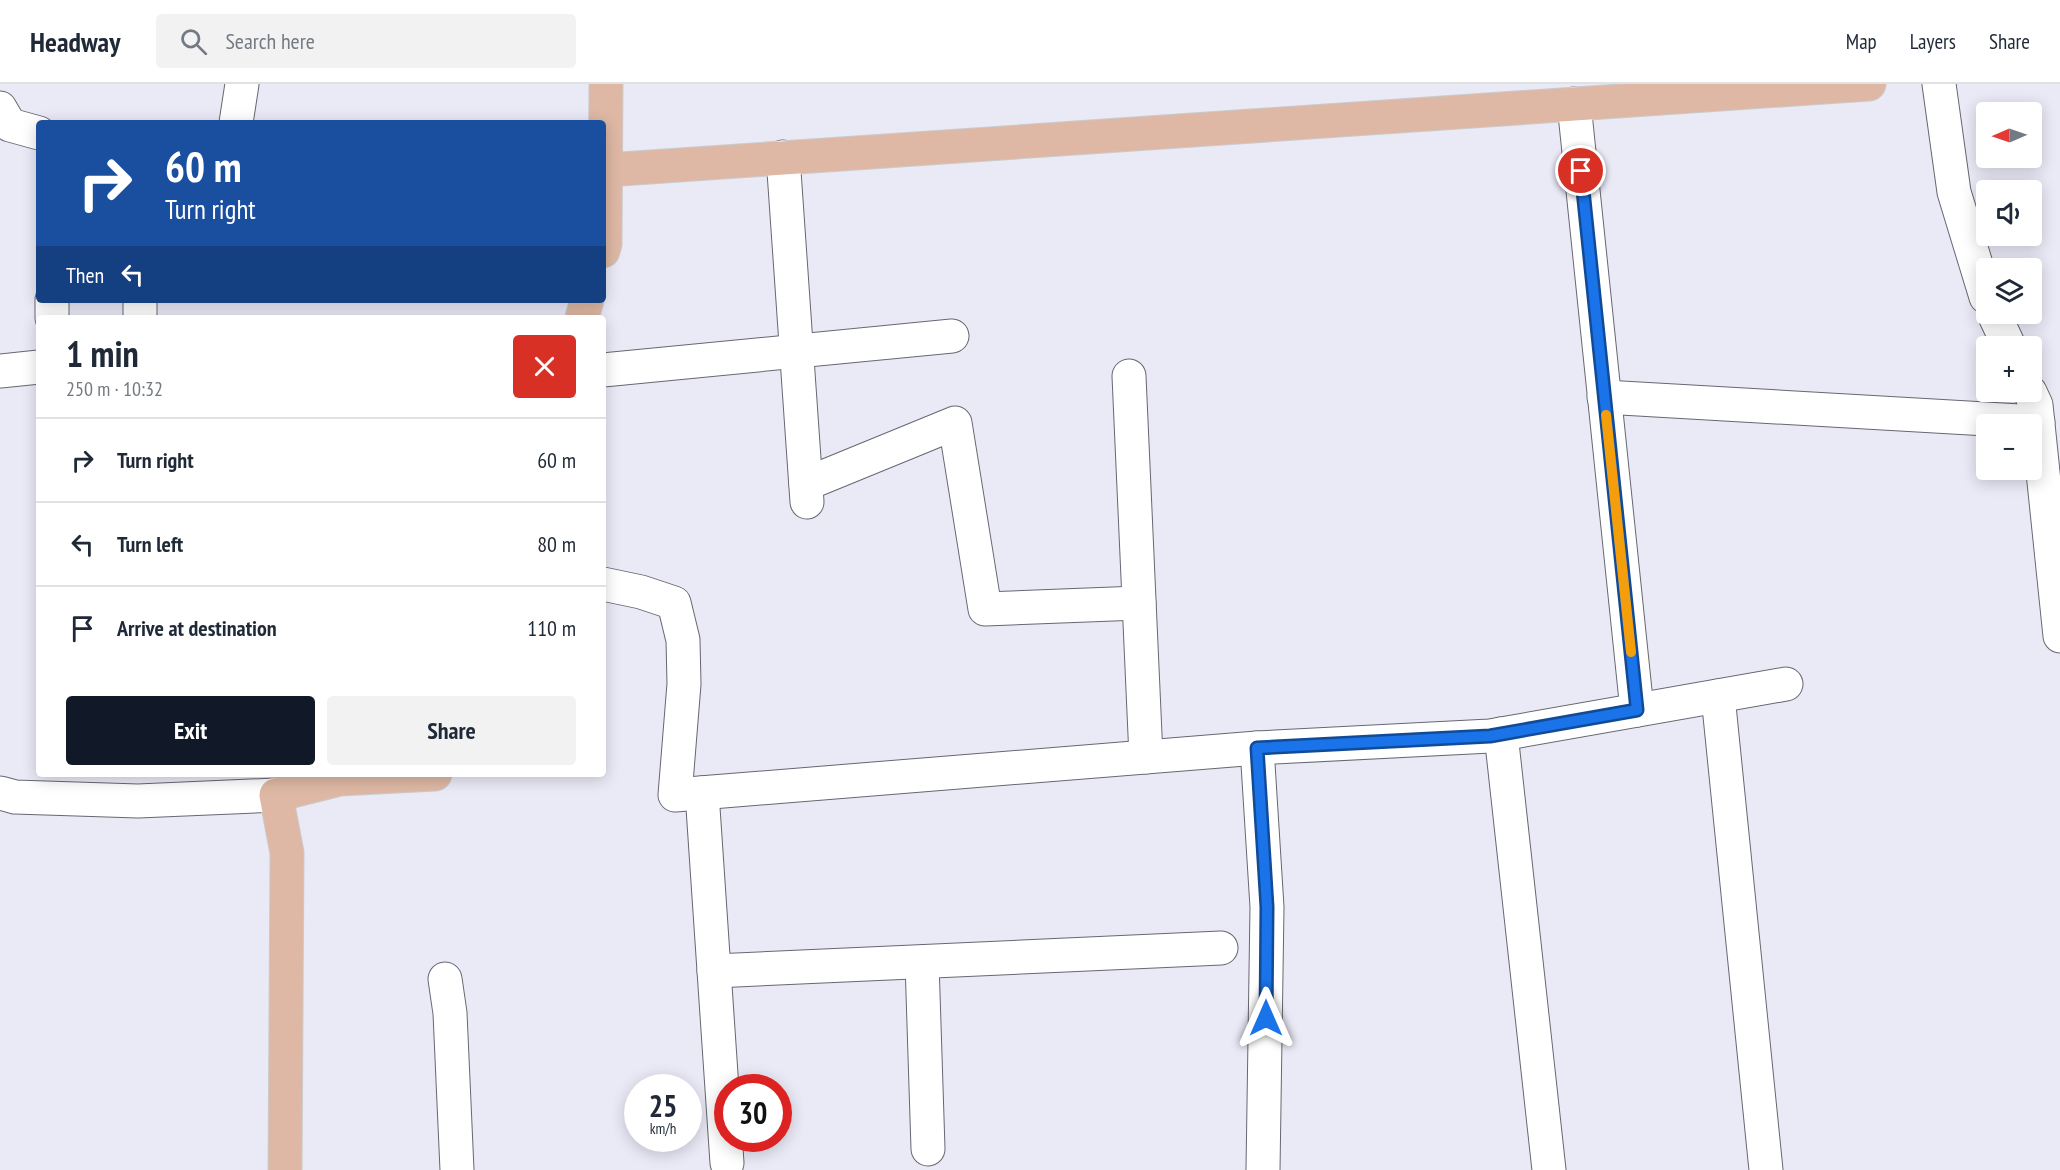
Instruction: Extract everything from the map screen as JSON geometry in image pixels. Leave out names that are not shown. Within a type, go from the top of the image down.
[{"type":"main road","points":[[606,84],[606,170],[1869,84]]},
{"type":"main road","points":[[285,1170],[287,853],[276,795],[340,779],[378,777]]},
{"type":"street","points":[[236,120],[242,84]]},
{"type":"street","points":[[1939,84],[1953,192],[1976,265]]},
{"type":"street","points":[[1574,104],[1637,710]]},
{"type":"street","points":[[783,158],[806,493],[955,423],[985,609],[1139,603]]},
{"type":"street","points":[[606,370],[796,349],[952,336]]},
{"type":"street","points":[[0,371],[36,368]]},
{"type":"street","points":[[1129,376],[1146,757]]},
{"type":"street","points":[[1604,397],[2034,407],[2058,589],[2060,636]]},
{"type":"street","points":[[606,585],[641,592],[674,603],[683,640],[684,684],[675,795],[1257,748],[1501,734],[1786,684]]},
{"type":"street","points":[[1718,696],[1766,1170]]},
{"type":"street","points":[[1501,734],[1549,1170]]},
{"type":"street","points":[[1257,748],[1267,907],[1263,1170]]},
{"type":"street","points":[[0,794],[15,797],[151,787],[276,795]]},
{"type":"street","points":[[702,793],[727,1163]]},
{"type":"street","points":[[714,971],[1221,948]]},
{"type":"street","points":[[922,962],[928,1149]]},
{"type":"street","points":[[445,979],[450,1013],[457,1170]]},
{"type":"slow traffic","points":[[1606,415],[1631,652]]},
{"type":"route","points":[[1266,1018],[1267,907],[1257,748],[1490,736],[1637,710],[1581,171]]}]
